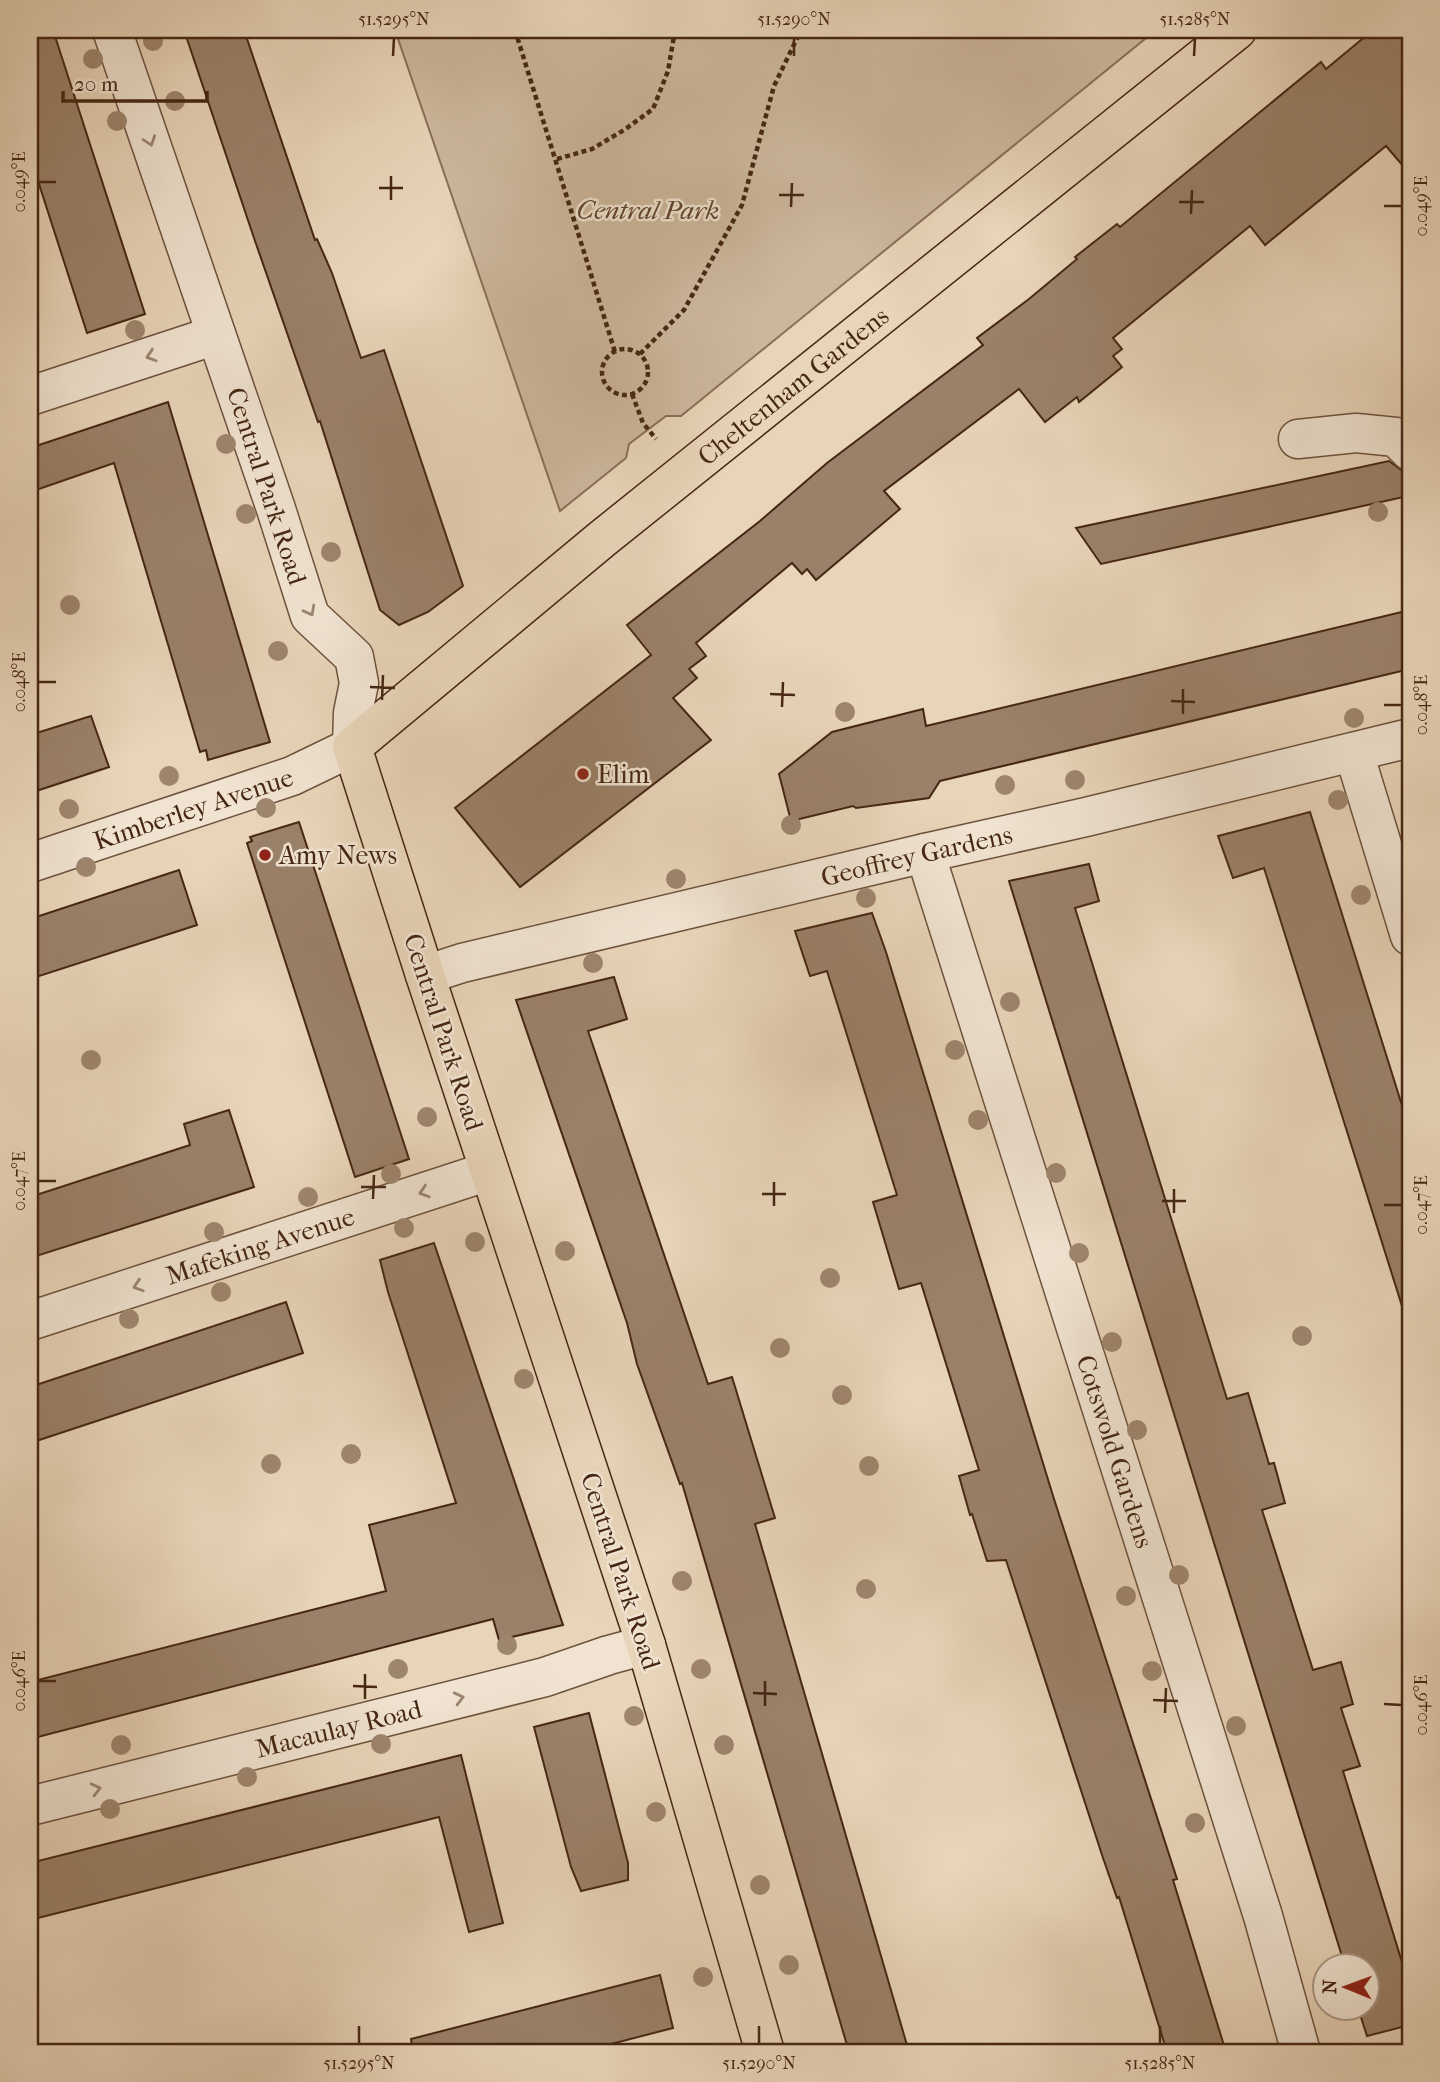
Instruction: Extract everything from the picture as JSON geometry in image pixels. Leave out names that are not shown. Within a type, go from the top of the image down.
[{"type":"main road","name":"Cheltenham Gardens","points":[[352,747],[683,473],[1237,30]]},
{"type":"main road","name":"Central Park Road","points":[[352,747],[646,1645],[765,2052]]},
{"type":"street","name":"Central Park Road","points":[[113,30],[310,617],[354,657],[359,683],[353,713],[352,747]]},
{"type":"street","points":[[30,396],[216,335]]},
{"type":"street","points":[[1298,439],[1356,433],[1396,437],[1410,451]]},
{"type":"street","name":"Geoffrey Gardens","points":[[425,975],[474,960],[1099,814],[1410,738]]},
{"type":"street","name":"Kimberley Avenue","points":[[30,863],[292,776],[352,747]]},
{"type":"street","points":[[1354,752],[1410,936]]},
{"type":"street","name":"Cotswold Gardens","points":[[925,853],[1263,1916],[1301,2052]]},
{"type":"street","name":"Mafeking Avenue","points":[[30,1321],[489,1171]]},
{"type":"street","name":"Macaulay Road","points":[[30,1806],[545,1676],[646,1645]]},
{"type":"path","points":[[516,30],[615,352]]},
{"type":"path","points":[[556,159],[592,149],[653,109],[668,71],[675,30]]},
{"type":"path","points":[[640,354],[684,310],[741,205],[774,86],[801,30]]},
{"type":"path","points":[[628,349],[640,354],[644,359],[648,373],[643,386],[632,394],[618,394],[607,386],[604,380],[603,367],[609,355],[615,352],[628,349]]},
{"type":"path","points":[[632,394],[643,424],[683,473]]},
{"type":"green space","name":"Central Park","points":[[395,30],[1156,30],[681,416],[666,416],[629,444],[626,458],[560,511]]},
{"type":"building","points":[[30,30],[53,30],[145,314],[87,333],[30,156]]},
{"type":"building","points":[[184,30],[244,30],[315,240],[317,239],[332,273],[361,358],[384,350],[463,586],[428,612],[399,625],[380,610],[320,421],[318,422]]},
{"type":"building","points":[[1373,30],[1410,30],[1410,174],[1386,146],[1265,245],[1250,226],[1113,338],[1122,349],[1113,356],[1122,367],[1079,402],[1077,397],[1045,422],[1019,389],[884,491],[900,509],[816,580],[807,569],[802,574],[792,563],[696,643],[706,656],[689,669],[697,678],[673,698],[711,740],[520,887],[455,808],[651,655],[627,625],[760,521],[827,463],[983,345],[977,338],[1029,299],[1077,259],[1075,257],[1117,224],[1120,227],[1321,62],[1326,69]]},
{"type":"building","points":[[168,402],[270,742],[208,760],[206,750],[200,752],[114,463],[30,492],[30,448]]},
{"type":"building","points":[[1389,461],[1404,472],[1408,496],[1101,564],[1076,528]]},
{"type":"building","points":[[1410,610],[1410,669],[940,781],[929,798],[856,808],[853,806],[791,821],[779,774],[832,732],[923,709],[926,726]]},
{"type":"building","points":[[91,716],[109,767],[30,793],[30,735]]},
{"type":"building","points":[[1310,812],[1410,1131],[1410,1304],[1402,1306],[1264,868],[1233,878],[1218,836]]},
{"type":"building","points":[[299,822],[409,1159],[355,1177],[247,843],[252,841],[250,837]]},
{"type":"building","points":[[1089,864],[1099,901],[1075,908],[1227,1399],[1248,1393],[1269,1464],[1274,1463],[1285,1503],[1262,1510],[1313,1670],[1341,1662],[1353,1704],[1341,1708],[1360,1766],[1343,1771],[1410,1988],[1410,2025],[1367,2036],[1362,2022],[1380,2022],[1380,1952],[1341,1952],[1009,881]]},
{"type":"building","points":[[179,870],[197,925],[30,979],[30,919]]},
{"type":"building","points":[[872,913],[1054,1499],[1177,1879],[1173,1880],[1226,2052],[1167,2052],[1119,1897],[1117,1898],[1103,1858],[1006,1560],[987,1561],[972,1514],[970,1515],[959,1476],[979,1470],[921,1283],[899,1289],[873,1202],[897,1195],[827,971],[810,976],[795,931]]},
{"type":"building","points":[[614,977],[627,1019],[588,1031],[708,1384],[732,1377],[775,1518],[755,1524],[909,2052],[849,2052],[682,1483],[680,1484],[637,1364],[627,1323],[516,1000]]},
{"type":"building","points":[[229,1110],[254,1187],[30,1258],[30,1197],[190,1145],[184,1124]]},
{"type":"building","points":[[434,1243],[563,1625],[499,1640],[493,1619],[30,1739],[30,1682],[386,1591],[369,1525],[456,1503],[380,1260]]},
{"type":"building","points":[[286,1302],[303,1353],[30,1443],[30,1387]]},
{"type":"building","points":[[589,1713],[628,1863],[628,1880],[581,1891],[571,1867],[534,1727]]},
{"type":"building","points":[[461,1755],[503,1923],[469,1932],[439,1817],[30,1920],[30,1863]]},
{"type":"building","points":[[660,1975],[673,2028],[580,2052],[413,2052],[411,2039]]},
{"type":"place","name":"Elim","points":[[583,774]]},
{"type":"place","name":"Amy News","points":[[265,855]]}]
